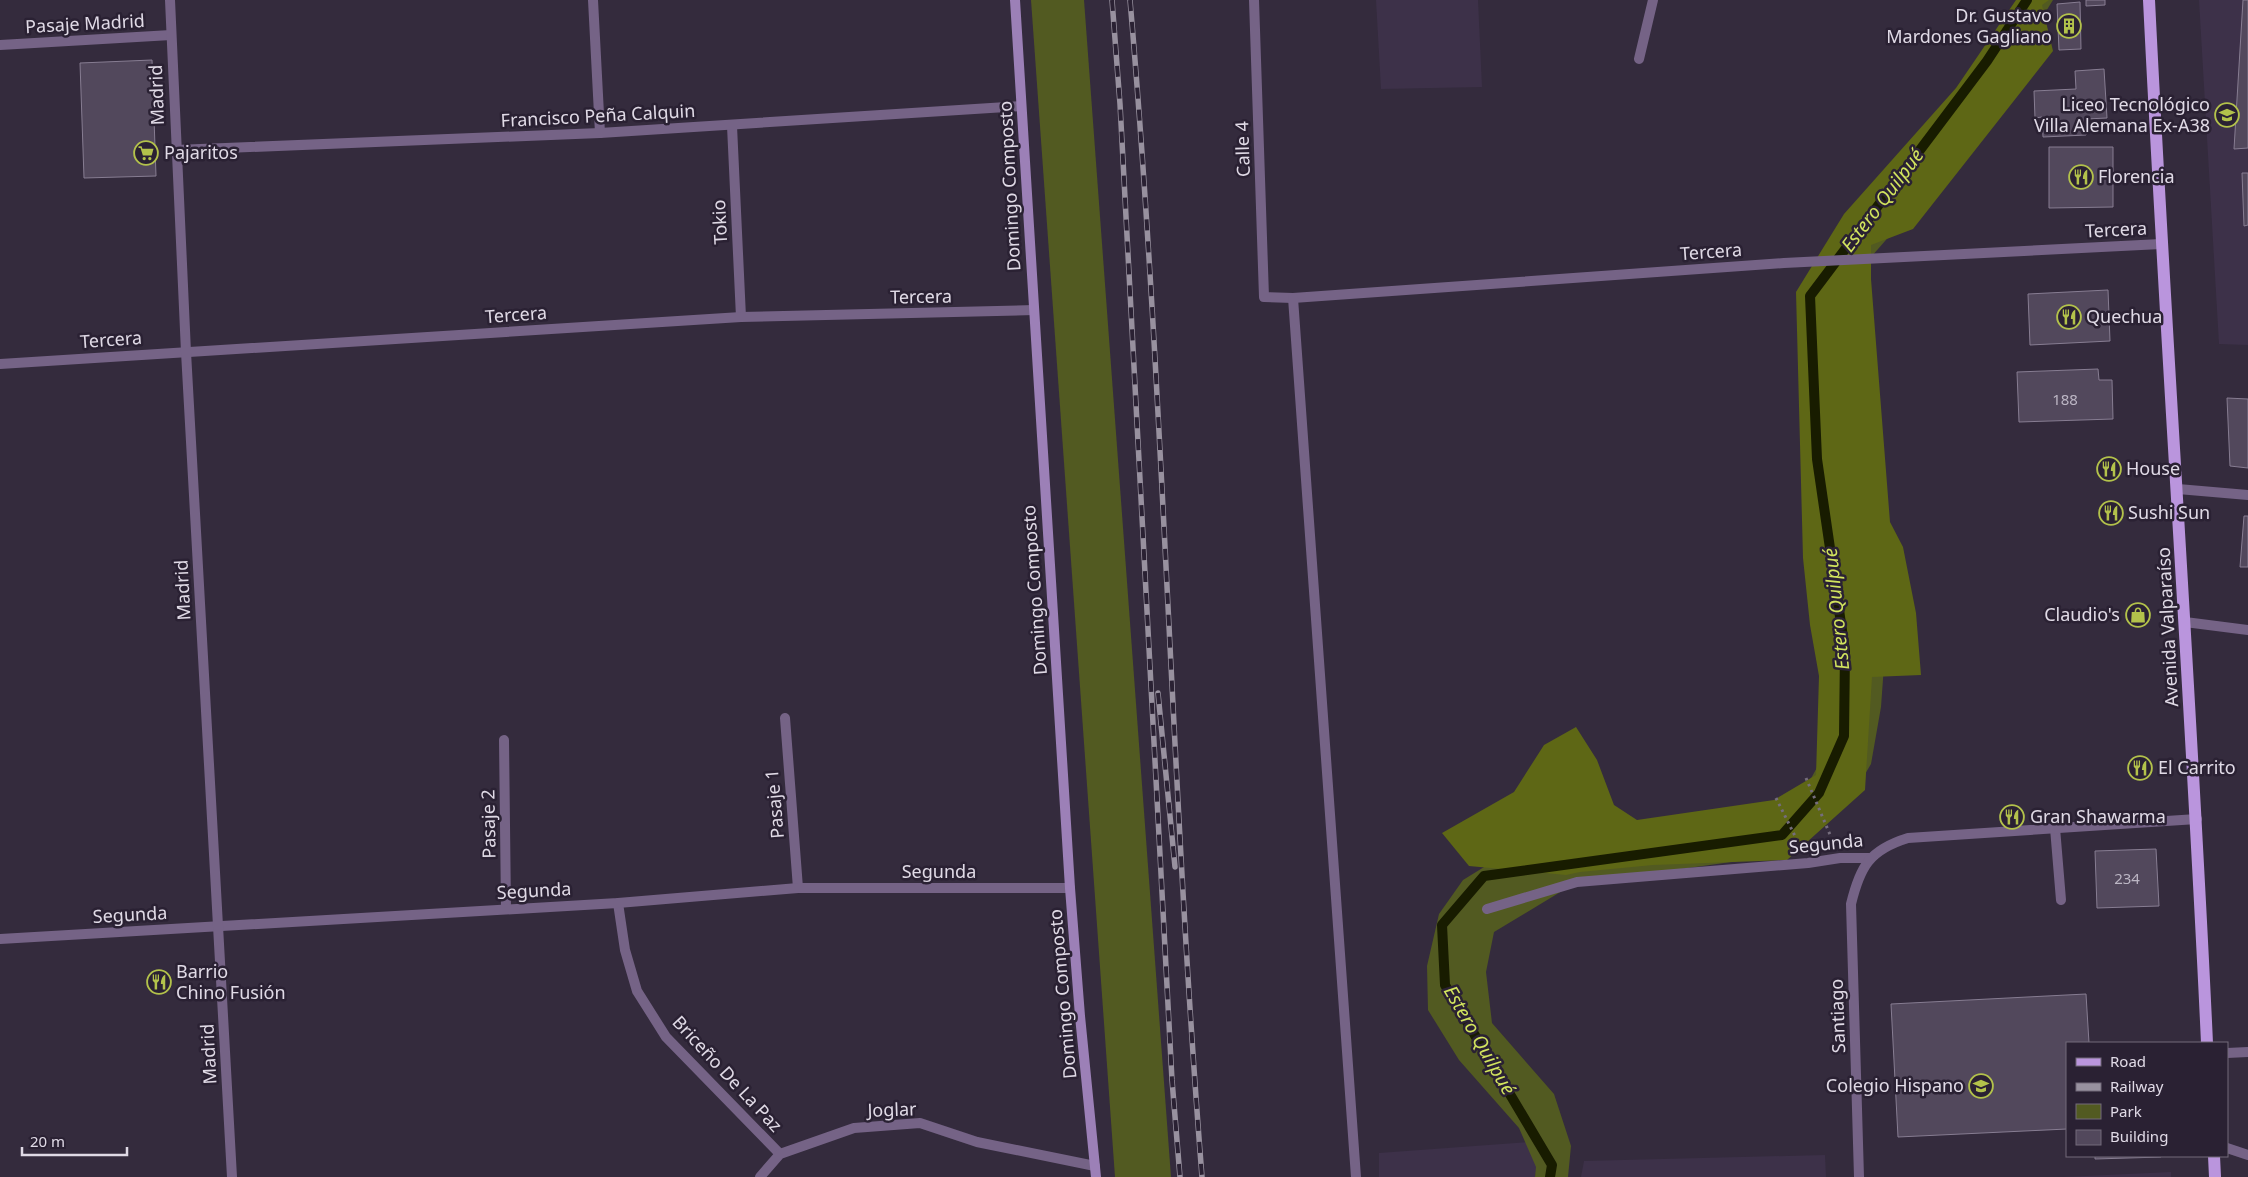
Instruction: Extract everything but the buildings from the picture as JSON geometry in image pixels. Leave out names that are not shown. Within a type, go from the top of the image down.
[{"type":"main road","name":"Domingo Composto","points":[[1015,0],[1070,888],[1080,1016],[1096,1177]]},
{"type":"main road","name":"Avenida Valparaíso","points":[[2149,0],[2161,244],[2178,489],[2197,819],[2207,1042]]},
{"type":"main road","points":[[2214,1157],[2215,1177]]},
{"type":"street","name":"Madrid","points":[[170,0],[186,352],[232,1177]]},
{"type":"street","points":[[593,0],[600,133]]},
{"type":"street","name":"Calle 4","points":[[1254,0],[1264,297]]},
{"type":"street","points":[[1639,59],[1653,0]]},
{"type":"street","name":"Pasaje Madrid","points":[[0,45],[171,35]]},
{"type":"street","name":"Francisco Peña Calquin","points":[[176,150],[600,133],[1021,106]]},
{"type":"street","name":"Tokio","points":[[732,126],[741,317]]},
{"type":"street","name":"Tercera","points":[[1264,297],[1293,298],[1784,263],[2161,244]]},
{"type":"street","points":[[1293,298],[1356,1177]]},
{"type":"street","name":"Tercera","points":[[0,364],[741,317],[1034,310]]},
{"type":"street","points":[[2178,489],[2248,495]]},
{"type":"street","points":[[2185,622],[2248,630]]},
{"type":"street","name":"Pasaje 1","points":[[785,718],[798,888]]},
{"type":"street","name":"Pasaje 2","points":[[504,740],[506,908]]},
{"type":"street","name":"Segunda","points":[[1487,909],[1577,882],[1808,863],[1840,858],[1869,858],[1889,844],[1908,838],[2197,819]]},
{"type":"street","points":[[2055,828],[2061,900]]},
{"type":"street","name":"Santiago","points":[[1859,1177],[1851,904],[1857,879],[1869,858]]},
{"type":"street","name":"Segunda","points":[[0,939],[506,908],[618,903],[798,888],[1070,888]]},
{"type":"street","name":"Briceño De La Paz","points":[[618,903],[625,950],[636,991],[666,1037],[780,1154]]},
{"type":"street","points":[[2228,1053],[2248,1052]]},
{"type":"street","name":"Joglar","points":[[760,1177],[780,1154],[854,1128],[920,1123],[977,1142],[1095,1166]]},
{"type":"street","points":[[2228,1148],[2248,1155]]},
{"type":"path","points":[[1806,778],[1840,858]]},
{"type":"path","points":[[1776,798],[1808,863]]},
{"type":"shaded area","points":[[1376,0],[1478,0],[1482,87],[1381,89]]},
{"type":"shaded area","name":"Liceo Tecnológico Villa Alemana Ex-A38","points":[[2199,0],[2248,0],[2248,345],[2219,344]]},
{"type":"shaded area","points":[[1529,1142],[1539,1161],[1535,1177],[1379,1177],[1379,1153]]},
{"type":"shaded area","points":[[1825,1155],[1826,1177],[1581,1177],[1584,1161]]},
{"type":"shaded area","points":[[2171,1172],[2171,1177],[2063,1177]]},
{"type":"green space","points":[[1031,0],[1084,0],[1171,1177],[1115,1177]]},
{"type":"green space","points":[[2016,0],[2049,0],[2042,5],[2053,51],[1913,229],[1871,245],[1871,279],[1890,522],[1903,547],[1916,613],[1921,675],[1872,677],[1865,790],[1787,860],[1653,865],[1566,875],[1469,866],[1442,833],[1514,792],[1544,745],[1576,727],[1597,760],[1614,805],[1637,820],[1774,800],[1816,775],[1819,676],[1810,625],[1803,558],[1796,292],[1844,214],[1956,88]]},
{"type":"green space","points":[[2018,0],[2053,0],[1950,167],[1864,265],[1888,610],[1881,707],[1871,764],[1849,801],[1767,857],[1595,881],[1562,891],[1494,932],[1486,972],[1492,1023],[1554,1094],[1571,1146],[1568,1177],[1535,1177],[1536,1167],[1519,1128],[1459,1060],[1428,1010],[1427,966],[1439,914],[1463,880],[1489,864],[1798,802],[1825,753],[1814,298],[1963,91]]},
{"type":"waterway","name":"Estero Quilpué","points":[[1550,1177],[1552,1165],[1445,985],[1442,925],[1484,876],[1782,835],[1819,793],[1844,736],[1845,651],[1817,459],[1810,296],[1987,61],[2027,0]]},
{"type":"railway","points":[[1112,0],[1120,104],[1172,1080],[1180,1177]]},
{"type":"railway","points":[[1130,0],[1142,147],[1160,441],[1182,883],[1202,1177]]},
{"type":"railway","points":[[1158,693],[1175,867]]},
{"type":"place","name":"Dr. Gustavo Mardones Gagliano","points":[[2069,26]]},
{"type":"place","name":"Liceo Tecnológico Villa Alemana Ex-A38","points":[[2227,115]]},
{"type":"place","name":"Pajaritos","points":[[146,153]]},
{"type":"place","name":"Florencia","points":[[2081,177]]},
{"type":"place","name":"Quechua","points":[[2069,317]]},
{"type":"place","name":"House","points":[[2109,469]]},
{"type":"place","name":"Sushi Sun","points":[[2111,513]]},
{"type":"place","name":"Claudio's","points":[[2138,615]]},
{"type":"place","name":"El Carrito","points":[[2140,768]]},
{"type":"place","name":"Gran Shawarma","points":[[2012,817]]},
{"type":"place","name":"Barrio Chino Fusión","points":[[159,982]]},
{"type":"place","name":"Colegio Hispano","points":[[1981,1086]]}]
